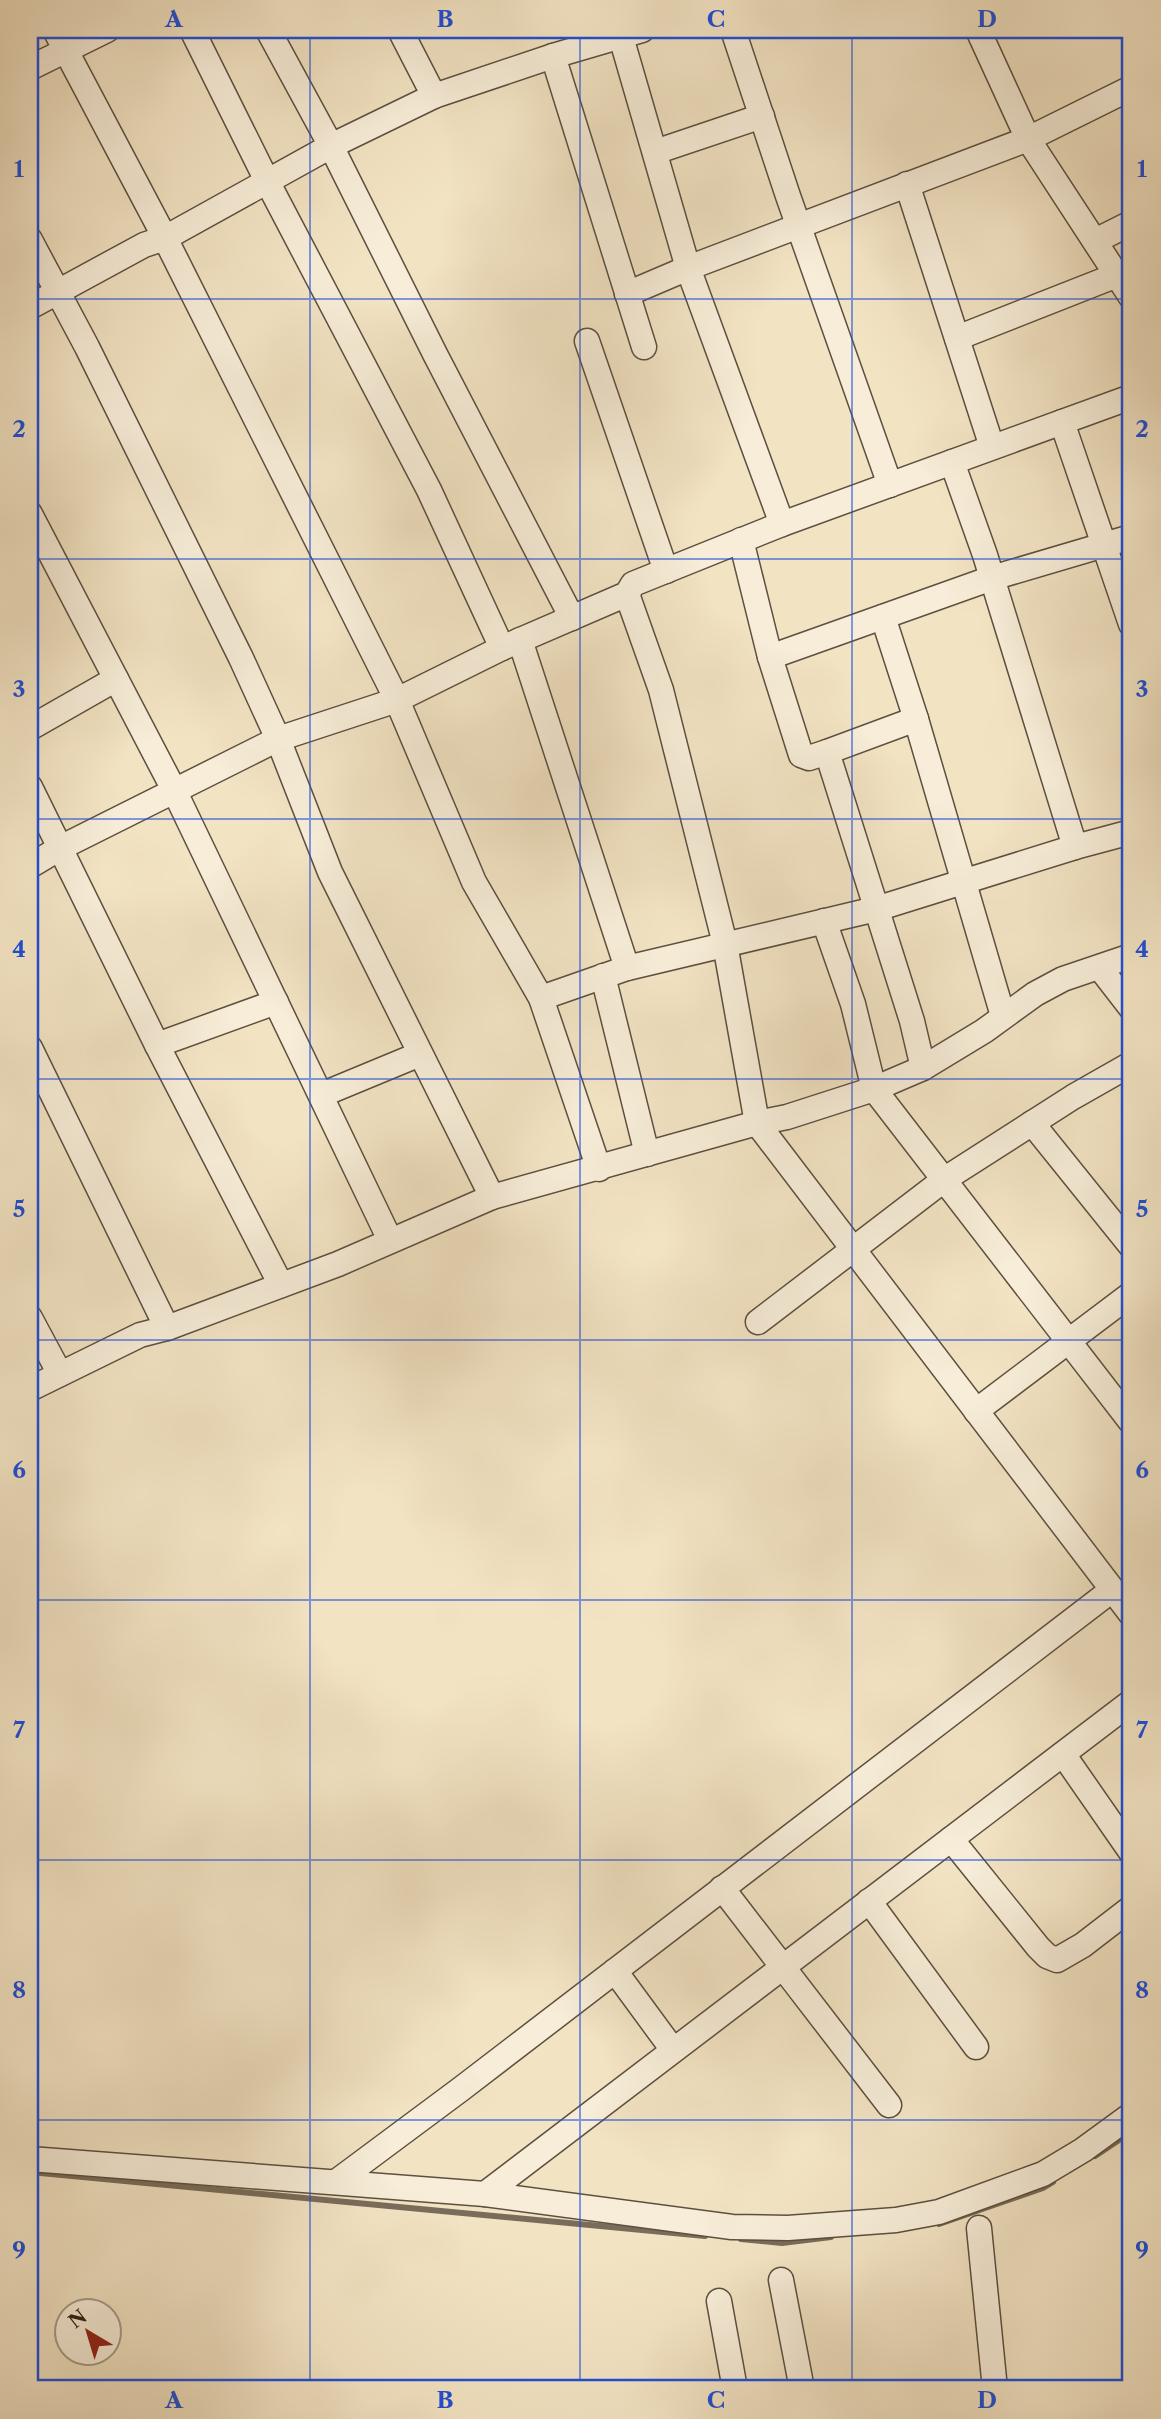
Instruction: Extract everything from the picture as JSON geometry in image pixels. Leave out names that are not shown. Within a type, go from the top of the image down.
[{"type":"street","points":[[30,68],[61,40],[107,30]]},
{"type":"street","points":[[192,30],[267,181],[511,644],[627,968]]},
{"type":"street","points":[[268,30],[331,146],[572,618]]},
{"type":"street","points":[[400,30],[434,96]]},
{"type":"street","points":[[733,30],[890,485]]},
{"type":"street","points":[[978,30],[1028,139],[1131,297]]},
{"type":"street","points":[[30,307],[144,245],[165,238],[331,146],[434,96],[627,32],[655,152],[688,268],[782,524]]},
{"type":"street","points":[[61,40],[165,238],[397,700],[474,882],[541,998],[599,1169]]},
{"type":"street","points":[[553,56],[644,347]]},
{"type":"street","points":[[628,294],[688,268],[1028,139],[1131,88]]},
{"type":"street","points":[[655,152],[762,116]]},
{"type":"street","points":[[907,184],[992,447]]},
{"type":"street","points":[[1095,241],[1131,223]]},
{"type":"street","points":[[30,240],[87,347],[216,608],[278,738],[330,872],[492,1197]]},
{"type":"street","points":[[957,338],[1117,275]]},
{"type":"street","points":[[587,341],[666,571]]},
{"type":"street","points":[[30,866],[60,848],[278,738],[397,700],[511,644],[627,594],[633,584],[782,524],[1131,397]]},
{"type":"street","points":[[1062,422],[1131,624]]},
{"type":"street","points":[[953,462],[992,578],[1075,847]]},
{"type":"street","points":[[30,514],[174,790],[390,1240]]},
{"type":"street","points":[[770,657],[992,578],[1131,537]]},
{"type":"street","points":[[741,541],[770,657],[801,755],[810,758],[916,719]]},
{"type":"street","points":[[627,594],[661,690],[725,944],[757,1123],[1131,1614]]},
{"type":"street","points":[[883,617],[916,719],[1003,1016]]},
{"type":"street","points":[[30,728],[116,678]]},
{"type":"street","points":[[827,752],[912,1021],[923,1068]]},
{"type":"street","points":[[30,787],[157,1045],[281,1285]]},
{"type":"street","points":[[541,998],[627,968],[876,909],[1131,832]]},
{"type":"street","points":[[824,922],[853,1004],[874,1089],[1131,1422]]},
{"type":"street","points":[[30,1389],[140,1335],[167,1328],[338,1264],[492,1197],[787,1117],[874,1089],[923,1068],[984,1031],[1035,994],[1063,979],[1131,956]]},
{"type":"street","points":[[1100,968],[1131,1008]]},
{"type":"street","points":[[603,976],[647,1154]]},
{"type":"street","points":[[157,1045],[276,1002]]},
{"type":"street","points":[[30,1048],[167,1328]]},
{"type":"street","points":[[321,1096],[420,1054]]},
{"type":"street","points":[[758,1322],[945,1179],[1131,1064]]},
{"type":"street","points":[[1032,1123],[1131,1246]]},
{"type":"street","points":[[976,1411],[1131,1294]]},
{"type":"street","points":[[30,1318],[60,1374]]},
{"type":"street","points":[[336,2182],[1112,1590]]},
{"type":"street","points":[[485,2194],[1131,1702]]},
{"type":"street","points":[[1063,1754],[1131,1852]]},
{"type":"street","points":[[951,1839],[1038,1947],[1047,1956],[1057,1960],[1083,1945],[1131,1909]]},
{"type":"street","points":[[722,1888],[889,2105]]},
{"type":"street","points":[[869,1901],[976,2047]]},
{"type":"street","points":[[615,1971],[673,2050]]},
{"type":"street","points":[[30,2159],[485,2194],[732,2227],[788,2228],[896,2220],[939,2212],[1042,2174],[1083,2150],[1131,2115]]},
{"type":"street","points":[[979,2228],[995,2389]]},
{"type":"street","points":[[781,2280],[802,2389]]},
{"type":"street","points":[[719,2301],[735,2389]]},
{"type":"waterway","points":[[1095,2156],[1131,2132]]},
{"type":"waterway","points":[[30,2172],[705,2236]]},
{"type":"waterway","points":[[939,2224],[1043,2188],[1053,2182]]},
{"type":"waterway","points":[[741,2239],[782,2243],[831,2237]]}]
